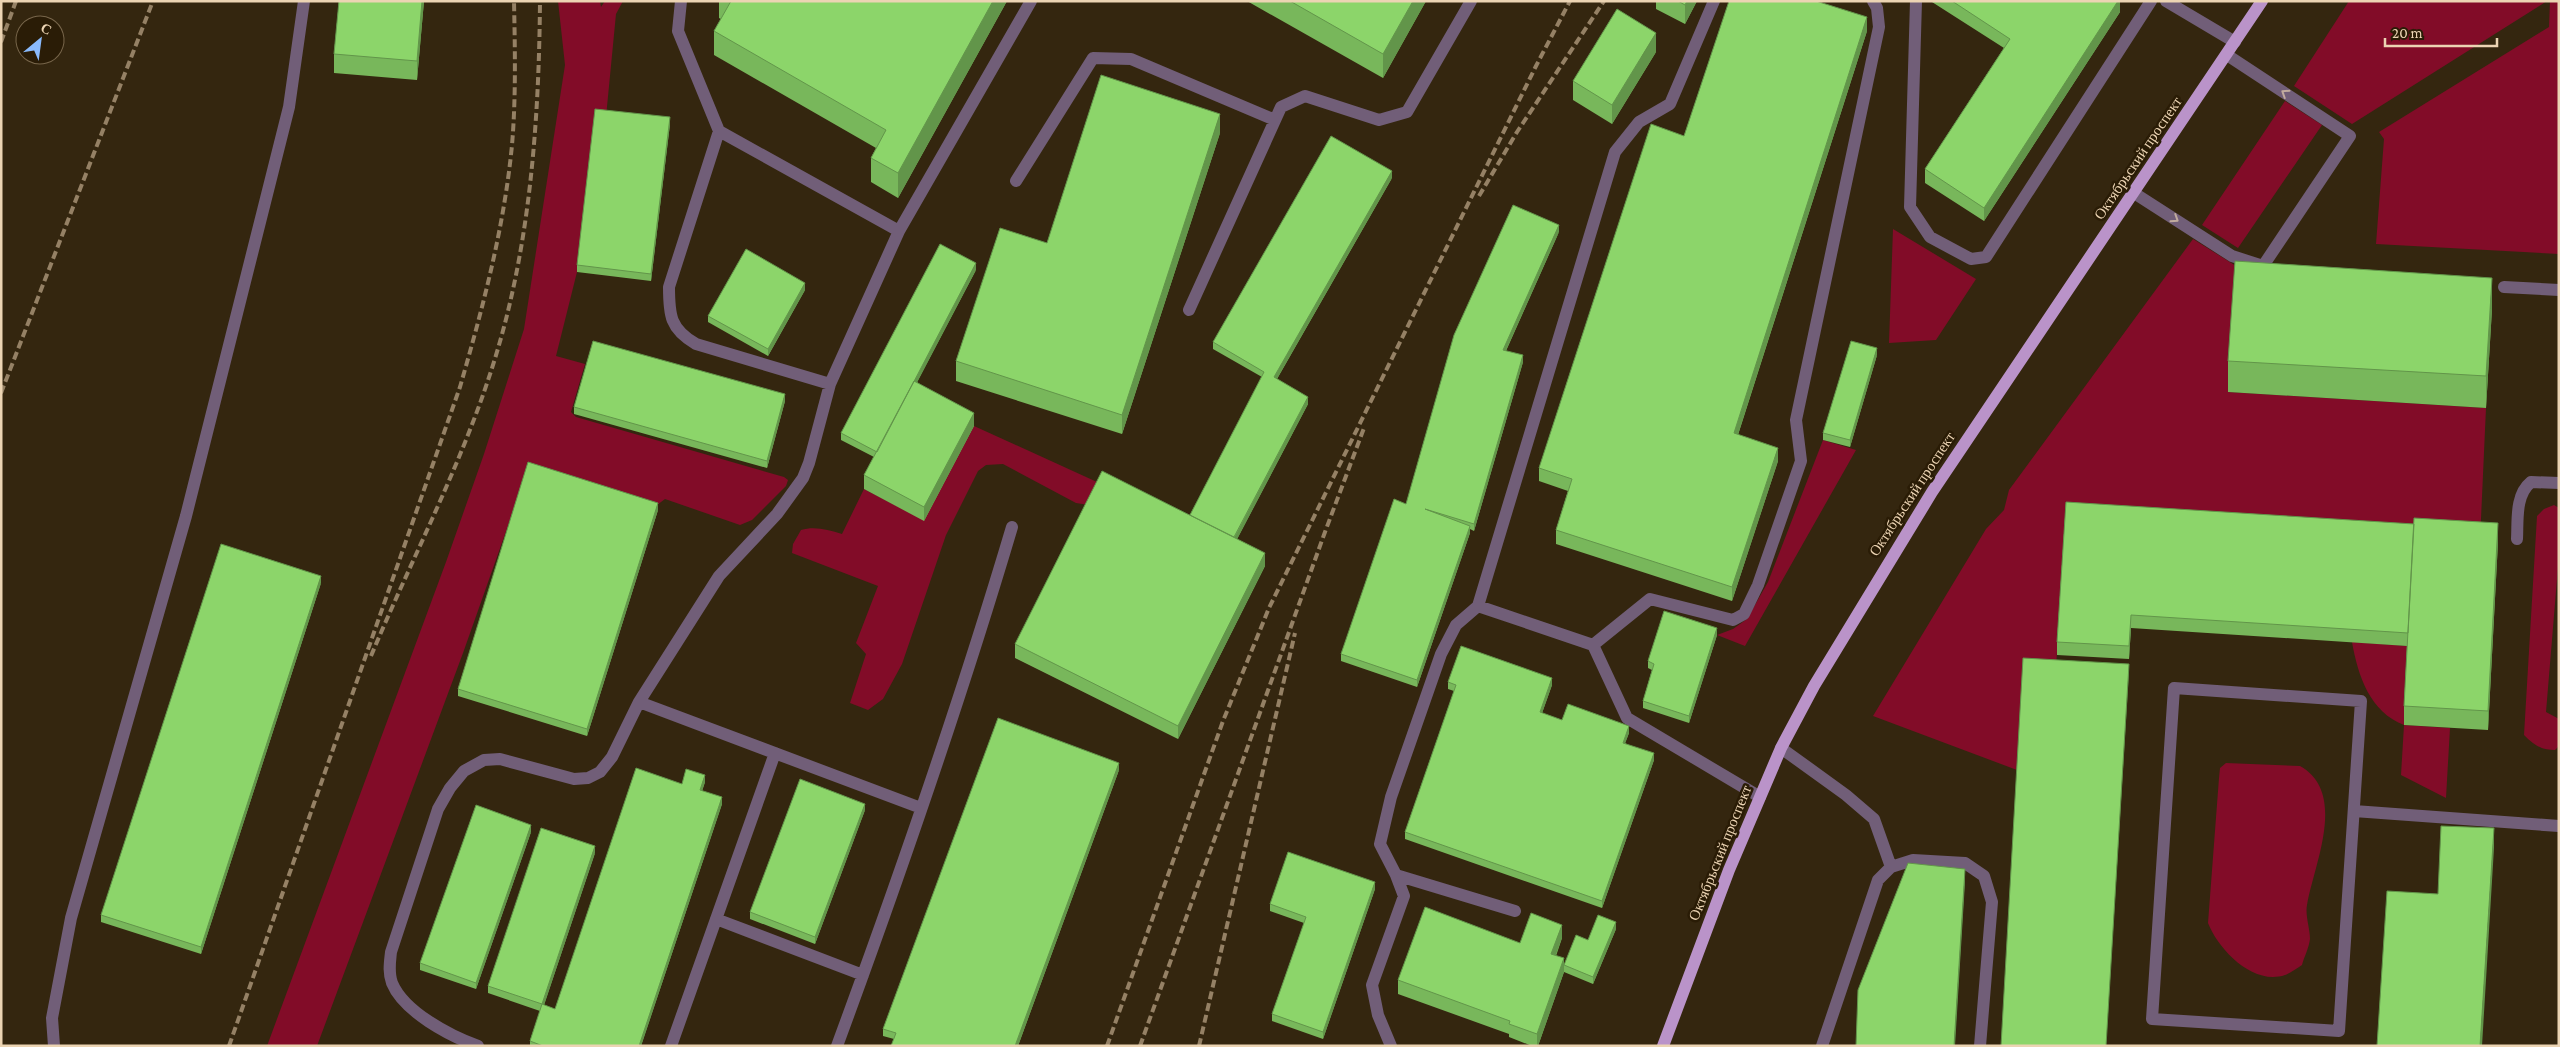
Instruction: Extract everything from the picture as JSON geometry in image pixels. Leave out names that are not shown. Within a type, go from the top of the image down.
[{"type":"main road","name":"Октябрьский проспект","points":[[1663,1046],[1729,870],[1782,748],[1818,678],[1926,500],[2262,1]]},
{"type":"lane","points":[[54,1046],[52,1018],[71,918],[186,516],[289,107],[304,1]]},
{"type":"lane","points":[[681,1],[678,31],[719,131],[898,231]]},
{"type":"lane","points":[[478,1046],[463,1043],[412,1010],[392,982],[389,969],[391,952],[438,810],[450,788],[464,771],[484,760],[500,759],[574,779],[588,778],[600,772],[612,757],[639,702],[719,576],[777,514],[803,478],[809,463],[830,384],[898,231],[1031,1]]},
{"type":"lane","points":[[1189,310],[1281,106],[1305,96],[1379,120],[1406,112],[1471,1]]},
{"type":"lane","points":[[1392,1046],[1378,1015],[1372,985],[1404,896],[1396,875],[1380,844],[1391,797],[1441,654],[1456,625],[1478,606],[1615,152],[1639,122],[1670,104],[1714,1]]},
{"type":"lane","points":[[1594,645],[1650,598],[1733,620],[1744,614],[1758,585],[1801,461],[1796,420],[1878,28],[1877,8],[1873,1]]},
{"type":"lane","points":[[1916,1],[1910,207],[1930,237],[1971,259],[1986,257],[2151,1]]},
{"type":"lane","points":[[2166,1],[2235,42]]},
{"type":"lane","points":[[2134,193],[2232,256],[2263,266],[2350,136],[2227,55]]},
{"type":"lane","points":[[1016,181],[1093,58],[1131,59],[1276,120]]},
{"type":"lane","points":[[719,131],[669,287],[669,309],[674,324],[683,337],[696,344],[830,384]]},
{"type":"lane","points":[[2504,287],[2559,290]]},
{"type":"lane","points":[[2517,539],[2519,502],[2523,488],[2534,481],[2559,483]]},
{"type":"lane","points":[[837,1046],[922,808],[982,627],[1012,527]]},
{"type":"lane","points":[[1478,606],[1594,645],[1627,718],[1760,797]]},
{"type":"lane","points":[[2174,688],[2361,701],[2354,811],[2340,1031],[2152,1019],[2174,688]]},
{"type":"lane","points":[[639,702],[922,808]]},
{"type":"lane","points":[[1782,748],[1846,795],[1874,819],[1891,867]]},
{"type":"lane","points":[[671,1046],[775,753]]},
{"type":"lane","points":[[2354,811],[2559,826]]},
{"type":"lane","points":[[1822,1046],[1878,880],[1891,867],[1913,860],[1965,863],[1984,876],[1992,902],[1980,1046]]},
{"type":"lane","points":[[1396,875],[1515,911]]},
{"type":"lane","points":[[716,919],[863,975]]},
{"type":"shaded area","points":[[558,1],[600,1],[601,7],[605,1],[623,1],[616,14],[606,117],[577,272],[556,356],[585,364],[571,412],[576,417],[784,477],[788,480],[786,486],[752,520],[740,525],[665,499],[657,505],[528,469],[463,653],[317,1046],[267,1046],[446,562],[484,454],[524,329],[565,65]]},
{"type":"shaded area","points":[[2349,1],[2547,1],[2352,124],[2294,86]]},
{"type":"shaded area","points":[[2550,1],[2559,1],[2559,254],[2376,244],[2384,139],[2379,132],[2549,27]]},
{"type":"shaded area","points":[[2285,101],[2322,125],[2238,248],[2202,225]]},
{"type":"shaded area","points":[[1893,229],[1976,279],[1936,340],[1889,343]]},
{"type":"shaded area","points":[[2193,239],[2252,276],[2228,392],[2486,408],[2480,541],[2066,516],[2056,667],[2017,770],[1873,716],[1986,529],[2004,510],[2009,490]]},
{"type":"shaded area","points":[[974,426],[1097,482],[1089,505],[1076,503],[1003,464],[986,465],[978,471],[946,535],[902,664],[883,699],[868,710],[850,703],[866,654],[856,643],[878,586],[792,553],[793,544],[801,530],[811,528],[822,529],[842,534],[864,489],[924,520]]},
{"type":"shaded area","points":[[1823,440],[1856,450],[1745,646],[1717,635],[1733,629],[1747,619],[1768,582]]},
{"type":"shaded area","points":[[2554,505],[2559,508],[2559,555],[2546,712],[2559,719],[2559,746],[2555,750],[2538,746],[2524,735],[2537,516],[2544,509]]},
{"type":"shaded area","points":[[2352,642],[2408,646],[2404,725],[2392,719],[2374,702],[2362,680]]},
{"type":"shaded area","points":[[2404,725],[2450,728],[2446,798],[2401,775]]},
{"type":"shaded area","points":[[2226,763],[2300,766],[2314,778],[2322,793],[2325,811],[2324,830],[2307,909],[2310,939],[2302,965],[2285,975],[2273,977],[2261,975],[2238,963],[2220,944],[2208,923],[2220,768]]},
{"type":"building","points":[[339,1],[422,1],[417,61],[334,54]]},
{"type":"building","points":[[731,1],[993,1],[898,173],[871,158],[886,130],[714,31]]},
{"type":"building","points":[[1290,1],[1413,1],[1383,54]]},
{"type":"building","points":[[1678,1],[1687,1],[1685,5]]},
{"type":"building","points":[[1729,1],[1816,1],[1867,17],[1734,433],[1778,448],[1732,587],[1556,530],[1572,479],[1539,468],[1651,124],[1684,136]]},
{"type":"building","points":[[1952,1],[2118,1],[1984,208],[1925,169],[2010,39]]},
{"type":"building","points":[[1617,9],[1656,33],[1612,105],[1573,81]]},
{"type":"building","points":[[1101,75],[1220,114],[1122,415],[956,361],[1000,228],[1047,243]]},
{"type":"building","points":[[595,109],[670,117],[651,274],[577,265]]},
{"type":"building","points":[[1331,136],[1392,171],[1274,377],[1308,397],[1234,537],[1190,515],[1264,372],[1213,342]]},
{"type":"building","points":[[1513,205],[1559,225],[1503,350],[1523,355],[1474,524],[1425,509],[1470,526],[1417,680],[1341,654],[1394,499],[1406,504],[1454,335]]},
{"type":"building","points":[[940,244],[976,263],[877,452],[841,433]]},
{"type":"building","points":[[746,249],[805,283],[768,349],[708,316]]},
{"type":"building","points":[[2235,261],[2492,278],[2486,376],[2228,361]]},
{"type":"building","points":[[593,341],[785,394],[767,461],[574,407]]},
{"type":"building","points":[[1851,341],[1877,348],[1850,440],[1823,433]]},
{"type":"building","points":[[914,381],[974,413],[924,507],[864,475]]},
{"type":"building","points":[[528,462],[658,503],[587,729],[458,689]]},
{"type":"building","points":[[1102,471],[1265,553],[1178,726],[1015,644]]},
{"type":"building","points":[[2066,502],[2414,524],[2408,633],[2131,615],[2129,646],[2057,642]]},
{"type":"building","points":[[2414,518],[2498,523],[2488,711],[2404,706]]},
{"type":"building","points":[[221,544],[321,576],[201,947],[101,915]]},
{"type":"building","points":[[1664,611],[1717,628],[1689,716],[1643,701],[1654,664],[1648,661]]},
{"type":"building","points":[[1461,646],[1552,678],[1540,712],[1562,720],[1568,704],[1629,726],[1623,743],[1654,753],[1602,901],[1405,832],[1456,685],[1448,682]]},
{"type":"building","points":[[2023,658],[2129,664],[2106,1046],[2001,1046]]},
{"type":"building","points":[[998,718],[1119,763],[1015,1046],[891,1046],[896,1033],[883,1029]]},
{"type":"building","points":[[636,768],[682,784],[686,769],[705,775],[700,790],[722,797],[639,1046],[543,1046],[530,1041],[542,1004],[555,1009]]},
{"type":"building","points":[[800,779],[865,804],[815,937],[750,912]]},
{"type":"building","points":[[476,805],[531,825],[476,983],[420,963]]},
{"type":"building","points":[[2441,826],[2494,828],[2480,1046],[2377,1046],[2387,891],[2438,894]]},
{"type":"building","points":[[541,828],[595,846],[542,1004],[488,986]]},
{"type":"building","points":[[1288,852],[1375,882],[1323,1032],[1272,1014],[1306,917],[1270,904]]},
{"type":"building","points":[[1908,863],[1965,869],[1954,1046],[1856,1046],[1858,990]]},
{"type":"building","points":[[1425,907],[1520,943],[1531,913],[1562,925],[1551,954],[1564,958],[1537,1034],[1509,1024],[1510,1021],[1398,980]]},
{"type":"building","points":[[1598,915],[1616,922],[1593,977],[1564,965],[1576,935],[1588,940]]},
{"type":"railway","points":[[1,42],[16,1]]},
{"type":"railway","points":[[1,393],[153,1]]},
{"type":"railway","points":[[229,1046],[460,387],[477,327],[504,207],[512,145],[515,91],[514,1]]},
{"type":"railway","points":[[371,656],[472,425],[499,345],[510,303],[519,261],[531,174],[538,88],[540,1]]},
{"type":"railway","points":[[1107,1046],[1223,721],[1269,608],[1536,66],[1570,1]]},
{"type":"railway","points":[[1479,196],[1517,132],[1604,1]]},
{"type":"railway","points":[[1140,1046],[1364,428]]},
{"type":"railway","points":[[1199,1046],[1295,633]]}]
